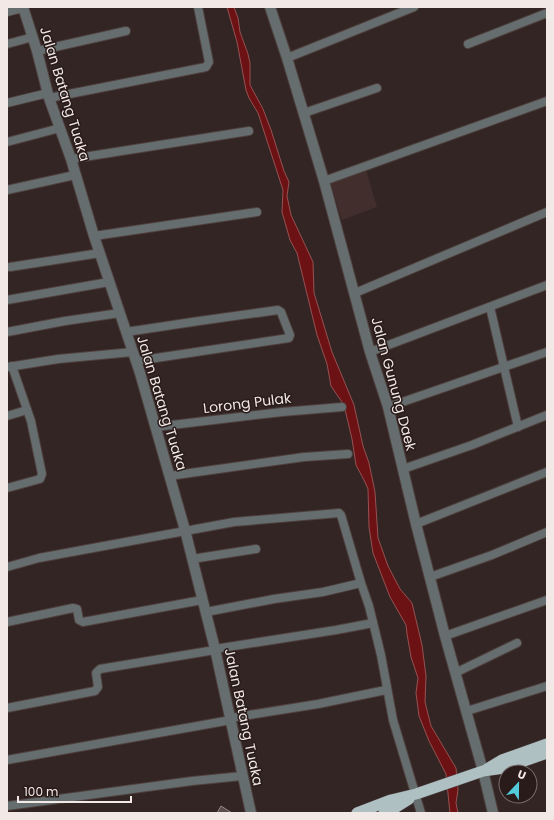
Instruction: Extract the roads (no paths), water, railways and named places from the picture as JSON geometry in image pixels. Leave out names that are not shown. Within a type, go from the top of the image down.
[{"type":"highway","points":[[503,764],[547,744]]},
{"type":"highway","points":[[503,764],[547,753]]},
{"type":"highway","points":[[357,813],[389,807],[416,794],[498,766]]},
{"type":"street","points":[[7,12],[23,7]]},
{"type":"street","name":"Jalan Batang Tuaka","points":[[23,7],[37,51],[48,95],[71,159],[94,236],[134,356],[185,530],[215,650],[251,813]]},
{"type":"street","points":[[7,103],[206,66],[209,62],[198,7]]},
{"type":"street","name":"Jalan Gunung Daek","points":[[270,7],[304,113],[355,293],[370,352],[388,407],[416,524],[455,673],[484,771],[493,813]]},
{"type":"street","points":[[287,58],[414,7]]},
{"type":"street","points":[[468,44],[547,13]]},
{"type":"street","points":[[37,51],[126,31]]},
{"type":"street","points":[[7,44],[32,37]]},
{"type":"street","points":[[304,113],[377,88]]},
{"type":"street","points":[[324,181],[547,101]]},
{"type":"street","points":[[7,142],[60,128]]},
{"type":"street","points":[[71,159],[249,131]]},
{"type":"street","points":[[7,190],[75,175]]},
{"type":"street","points":[[94,236],[257,212]]},
{"type":"street","points":[[355,293],[547,212]]},
{"type":"street","points":[[10,267],[100,253]]},
{"type":"street","points":[[7,300],[109,282]]},
{"type":"street","points":[[370,352],[547,285]]},
{"type":"street","points":[[490,307],[518,426]]},
{"type":"street","points":[[7,488],[40,479],[42,476],[31,422],[10,367],[58,359],[134,356],[289,338],[290,335],[281,312],[278,310],[198,320],[126,332]]},
{"type":"street","points":[[7,332],[65,321],[120,313]]},
{"type":"street","points":[[388,407],[547,352]]},
{"type":"street","name":"Lorong Pulak","points":[[155,427],[282,412],[342,407]]},
{"type":"street","points":[[7,416],[27,410]]},
{"type":"street","points":[[403,469],[547,415]]},
{"type":"street","points":[[169,476],[304,457],[348,454]]},
{"type":"street","points":[[416,524],[547,472]]},
{"type":"street","points":[[7,567],[39,558],[185,530],[234,522],[339,512],[361,583],[366,594],[381,655],[392,720],[421,813]]},
{"type":"street","points":[[430,577],[492,555],[547,532]]},
{"type":"street","points":[[192,559],[256,549]]},
{"type":"street","points":[[206,612],[274,599],[323,592],[361,583]]},
{"type":"street","points":[[7,622],[73,608],[77,609],[79,620],[83,622],[202,600]]},
{"type":"street","points":[[445,636],[547,600]]},
{"type":"street","points":[[7,708],[95,691],[98,687],[96,673],[100,669],[373,623]]},
{"type":"street","points":[[455,673],[518,643]]},
{"type":"street","points":[[466,712],[547,686]]},
{"type":"street","points":[[7,760],[318,704],[386,690]]},
{"type":"street","points":[[7,806],[192,781],[242,776]]}]
